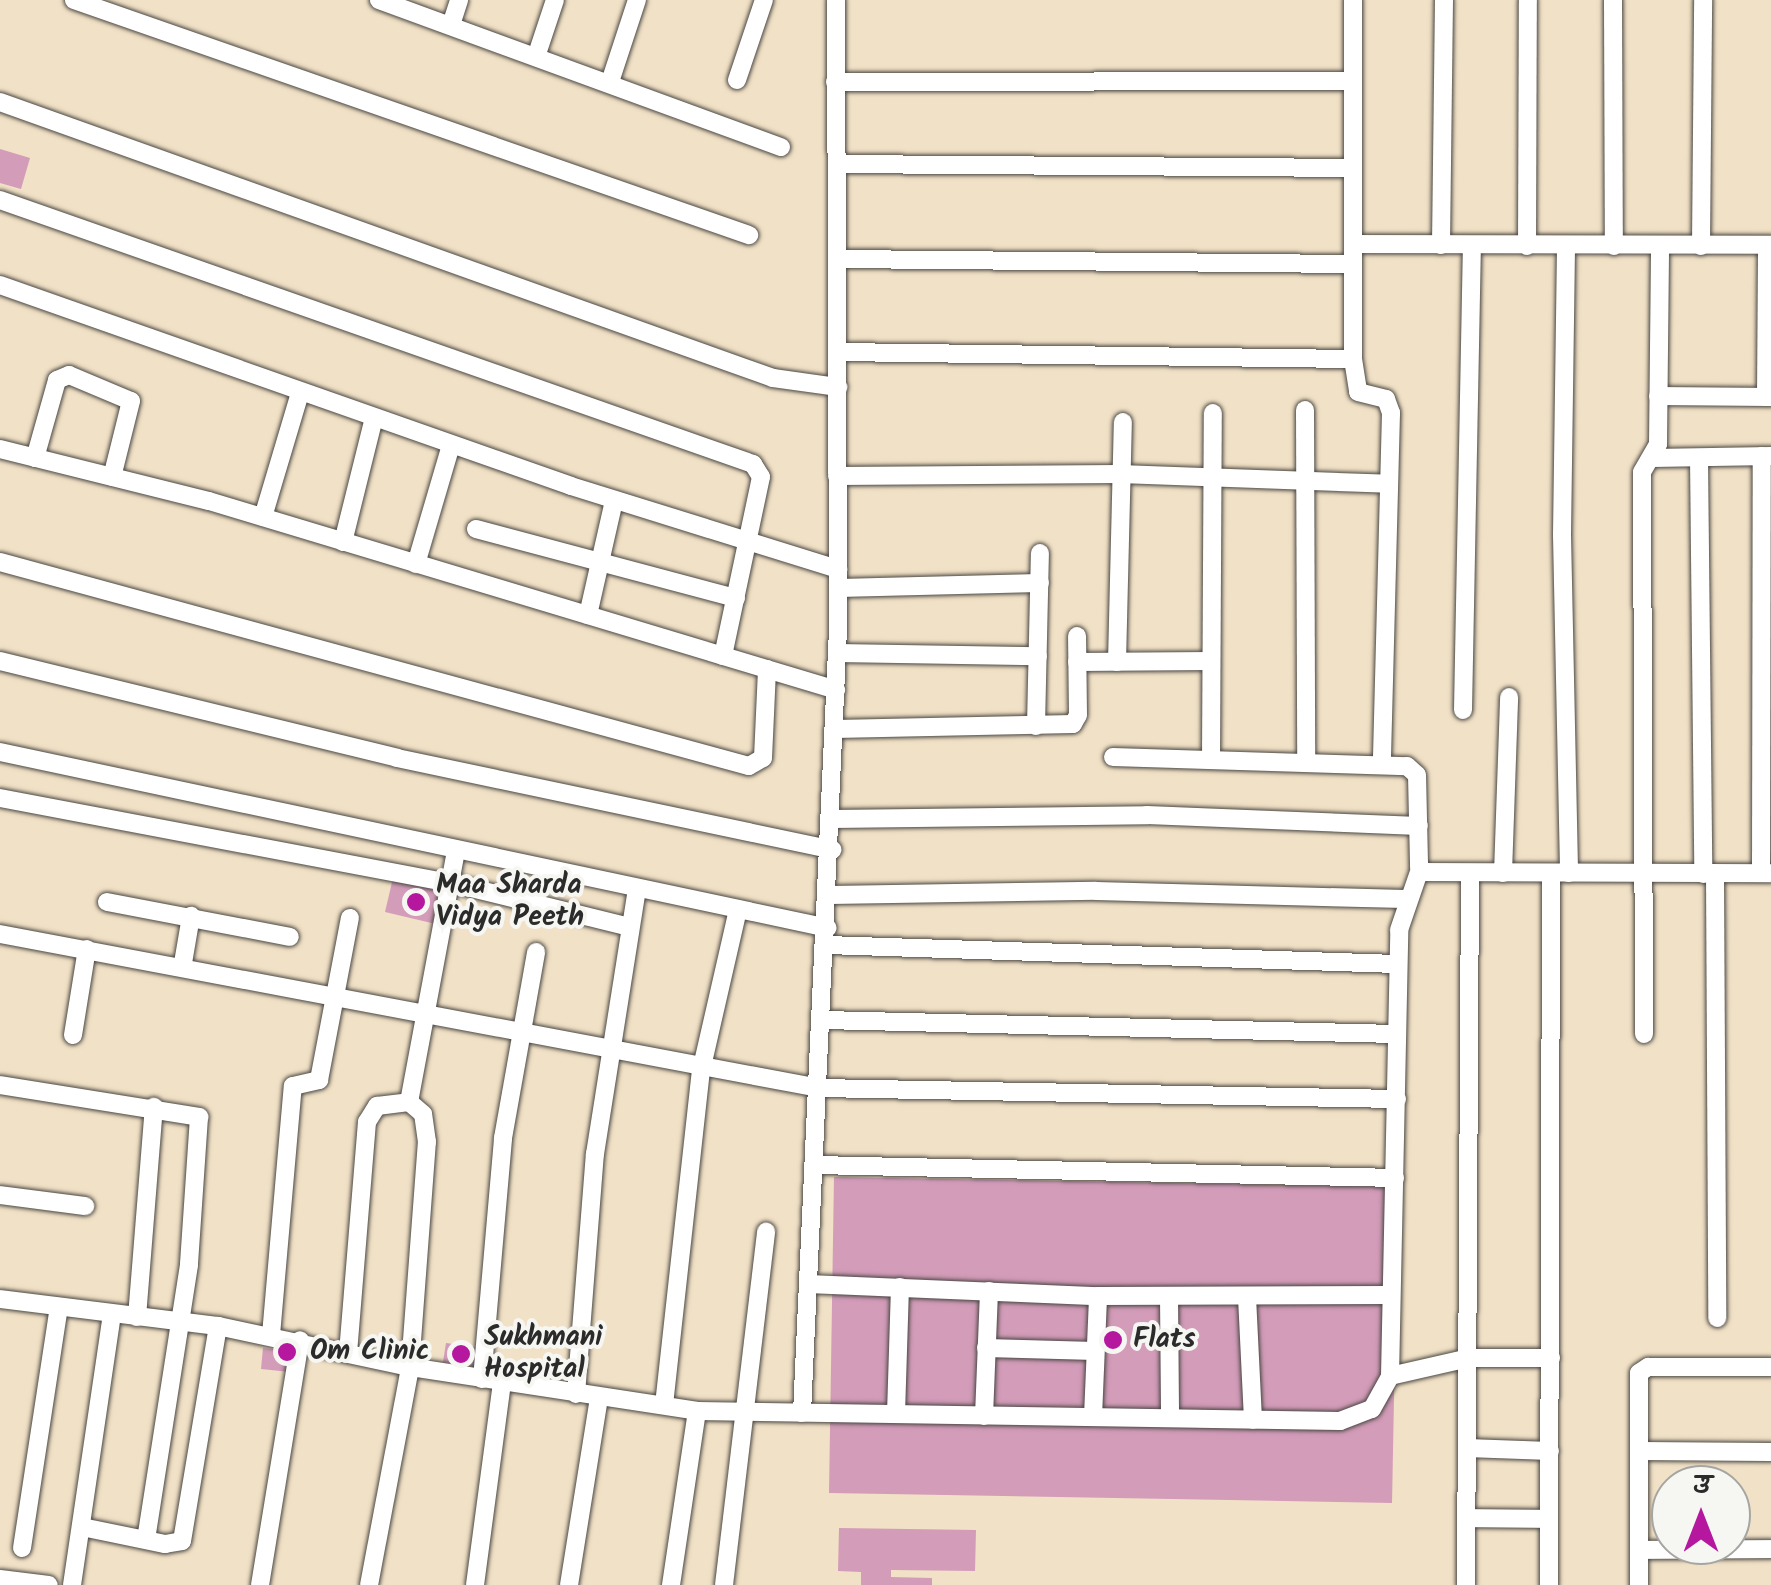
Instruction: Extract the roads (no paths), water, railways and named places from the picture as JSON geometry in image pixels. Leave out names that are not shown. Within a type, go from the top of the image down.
[{"type":"street","points":[[74,0],[749,235]]},
{"type":"street","points":[[379,0],[536,54],[781,148]]},
{"type":"street","points":[[451,25],[459,0]]},
{"type":"street","points":[[536,54],[555,0]]},
{"type":"street","points":[[610,82],[637,0]]},
{"type":"street","points":[[737,80],[764,0]]},
{"type":"street","points":[[802,1413],[830,895],[837,652],[836,0]]},
{"type":"street","points":[[1353,0],[1353,358],[1358,392],[1386,399],[1391,414],[1382,762]]},
{"type":"street","points":[[1441,245],[1444,0]]},
{"type":"street","points":[[1527,246],[1528,0]]},
{"type":"street","points":[[1613,0],[1614,246]]},
{"type":"street","points":[[1702,246],[1703,0]]},
{"type":"street","points":[[835,82],[1353,81]]},
{"type":"street","points":[[0,102],[773,378],[838,388]]},
{"type":"street","points":[[837,164],[1353,168]]},
{"type":"street","points":[[0,200],[753,464],[761,477],[723,656]]},
{"type":"street","points":[[839,259],[1353,254],[1441,245],[1769,245],[1768,396],[1658,396]]},
{"type":"street","points":[[1463,710],[1472,246]]},
{"type":"street","points":[[1644,1034],[1642,472],[1652,458],[1658,396],[1660,247]]},
{"type":"street","points":[[1549,1585],[1566,248]]},
{"type":"street","points":[[0,284],[838,579],[1040,583]]},
{"type":"street","points":[[838,352],[1353,358]]},
{"type":"street","points":[[35,458],[57,380],[70,376],[132,401],[112,477]]},
{"type":"street","points":[[263,517],[300,392]]},
{"type":"street","points":[[1305,410],[1306,761]]},
{"type":"street","points":[[1211,759],[1213,412]]},
{"type":"street","points":[[343,542],[374,418]]},
{"type":"street","points":[[1117,662],[1123,422]]},
{"type":"street","points":[[416,564],[451,445]]},
{"type":"street","points":[[0,449],[263,517],[836,690]]},
{"type":"street","points":[[1420,869],[1470,873],[1766,873],[1766,456],[1652,458]]},
{"type":"street","points":[[1699,458],[1717,1318]]},
{"type":"street","points":[[837,476],[1120,474],[1389,484]]},
{"type":"street","points":[[588,615],[614,501]]},
{"type":"street","points":[[476,529],[736,598]]},
{"type":"street","points":[[1036,726],[1040,553]]},
{"type":"street","points":[[0,562],[749,766],[763,758],[767,669]]},
{"type":"street","points":[[835,729],[1036,726],[1077,720],[1077,636]]},
{"type":"street","points":[[837,652],[1038,656]]},
{"type":"street","points":[[1077,662],[1211,660]]},
{"type":"street","points":[[0,661],[397,758],[832,850]]},
{"type":"street","points":[[1504,873],[1509,696]]},
{"type":"street","points":[[0,752],[738,909],[828,936],[1397,964]]},
{"type":"street","points":[[0,1299],[218,1326],[300,1340],[410,1367],[697,1411],[1253,1420],[1355,1417],[1383,1398],[1390,1376],[1397,964],[1406,898],[1420,869],[1416,775],[1382,762],[1114,757]]},
{"type":"street","points":[[0,798],[450,883],[630,926]]},
{"type":"street","points":[[832,819],[1148,815],[1419,826]]},
{"type":"street","points":[[410,1102],[456,851]]},
{"type":"street","points":[[1466,1585],[1470,873]]},
{"type":"street","points":[[576,1394],[608,1051],[637,888]]},
{"type":"street","points":[[830,895],[1096,891],[1406,898]]},
{"type":"street","points":[[107,902],[290,938]]},
{"type":"street","points":[[664,1405],[701,1071],[738,909]]},
{"type":"street","points":[[183,964],[191,916]]},
{"type":"street","points":[[270,1335],[293,1086],[318,1082],[350,918]]},
{"type":"street","points":[[0,934],[183,964],[520,1028],[701,1071],[819,1088],[1396,1099]]},
{"type":"street","points":[[73,1035],[87,949]]},
{"type":"street","points":[[482,1379],[502,1138],[536,952]]},
{"type":"street","points":[[823,1020],[1394,1034]]},
{"type":"street","points":[[0,1085],[200,1117],[182,1322],[146,1540]]},
{"type":"street","points":[[348,1353],[367,1122],[377,1106],[410,1102],[423,1114],[427,1142],[410,1367],[368,1585]]},
{"type":"street","points":[[138,1317],[154,1107]]},
{"type":"street","points":[[814,1165],[1395,1178]]},
{"type":"street","points":[[0,1195],[85,1206]]},
{"type":"street","points":[[724,1585],[749,1414],[766,1232]]},
{"type":"street","points":[[808,1284],[1098,1296],[1390,1295]]},
{"type":"street","points":[[896,1414],[900,1287]]},
{"type":"street","points":[[984,1416],[989,1291]]},
{"type":"street","points":[[1094,1417],[1098,1296]]},
{"type":"street","points":[[1169,1296],[1170,1416]]},
{"type":"street","points":[[1247,1297],[1253,1420]]},
{"type":"street","points":[[22,1548],[58,1307]]},
{"type":"street","points":[[72,1585],[112,1315]]},
{"type":"street","points":[[82,1526],[146,1540],[182,1540],[218,1326]]},
{"type":"street","points":[[260,1585],[300,1340]]},
{"type":"street","points":[[986,1348],[1095,1351]]},
{"type":"street","points":[[1390,1376],[1469,1358],[1551,1358]]},
{"type":"street","points":[[1639,1585],[1642,1369],[1771,1367]]},
{"type":"street","points":[[474,1585],[502,1382]]},
{"type":"street","points":[[569,1585],[598,1398]]},
{"type":"street","points":[[671,1585],[697,1411]]},
{"type":"street","points":[[1467,1448],[1550,1451]]},
{"type":"street","points":[[1640,1452],[1771,1452]]},
{"type":"street","points":[[1466,1518],[1550,1519]]},
{"type":"street","points":[[1640,1550],[1771,1549]]},
{"type":"street","points":[[0,1579],[49,1585]]},
{"type":"place","name":"Maa Sharda Vidya Peeth","points":[[416,902]]},
{"type":"place","name":"Flats","points":[[1113,1340]]},
{"type":"place","name":"Om Clinic","points":[[287,1352]]},
{"type":"place","name":"Sukhmani Hospital","points":[[461,1354]]}]
